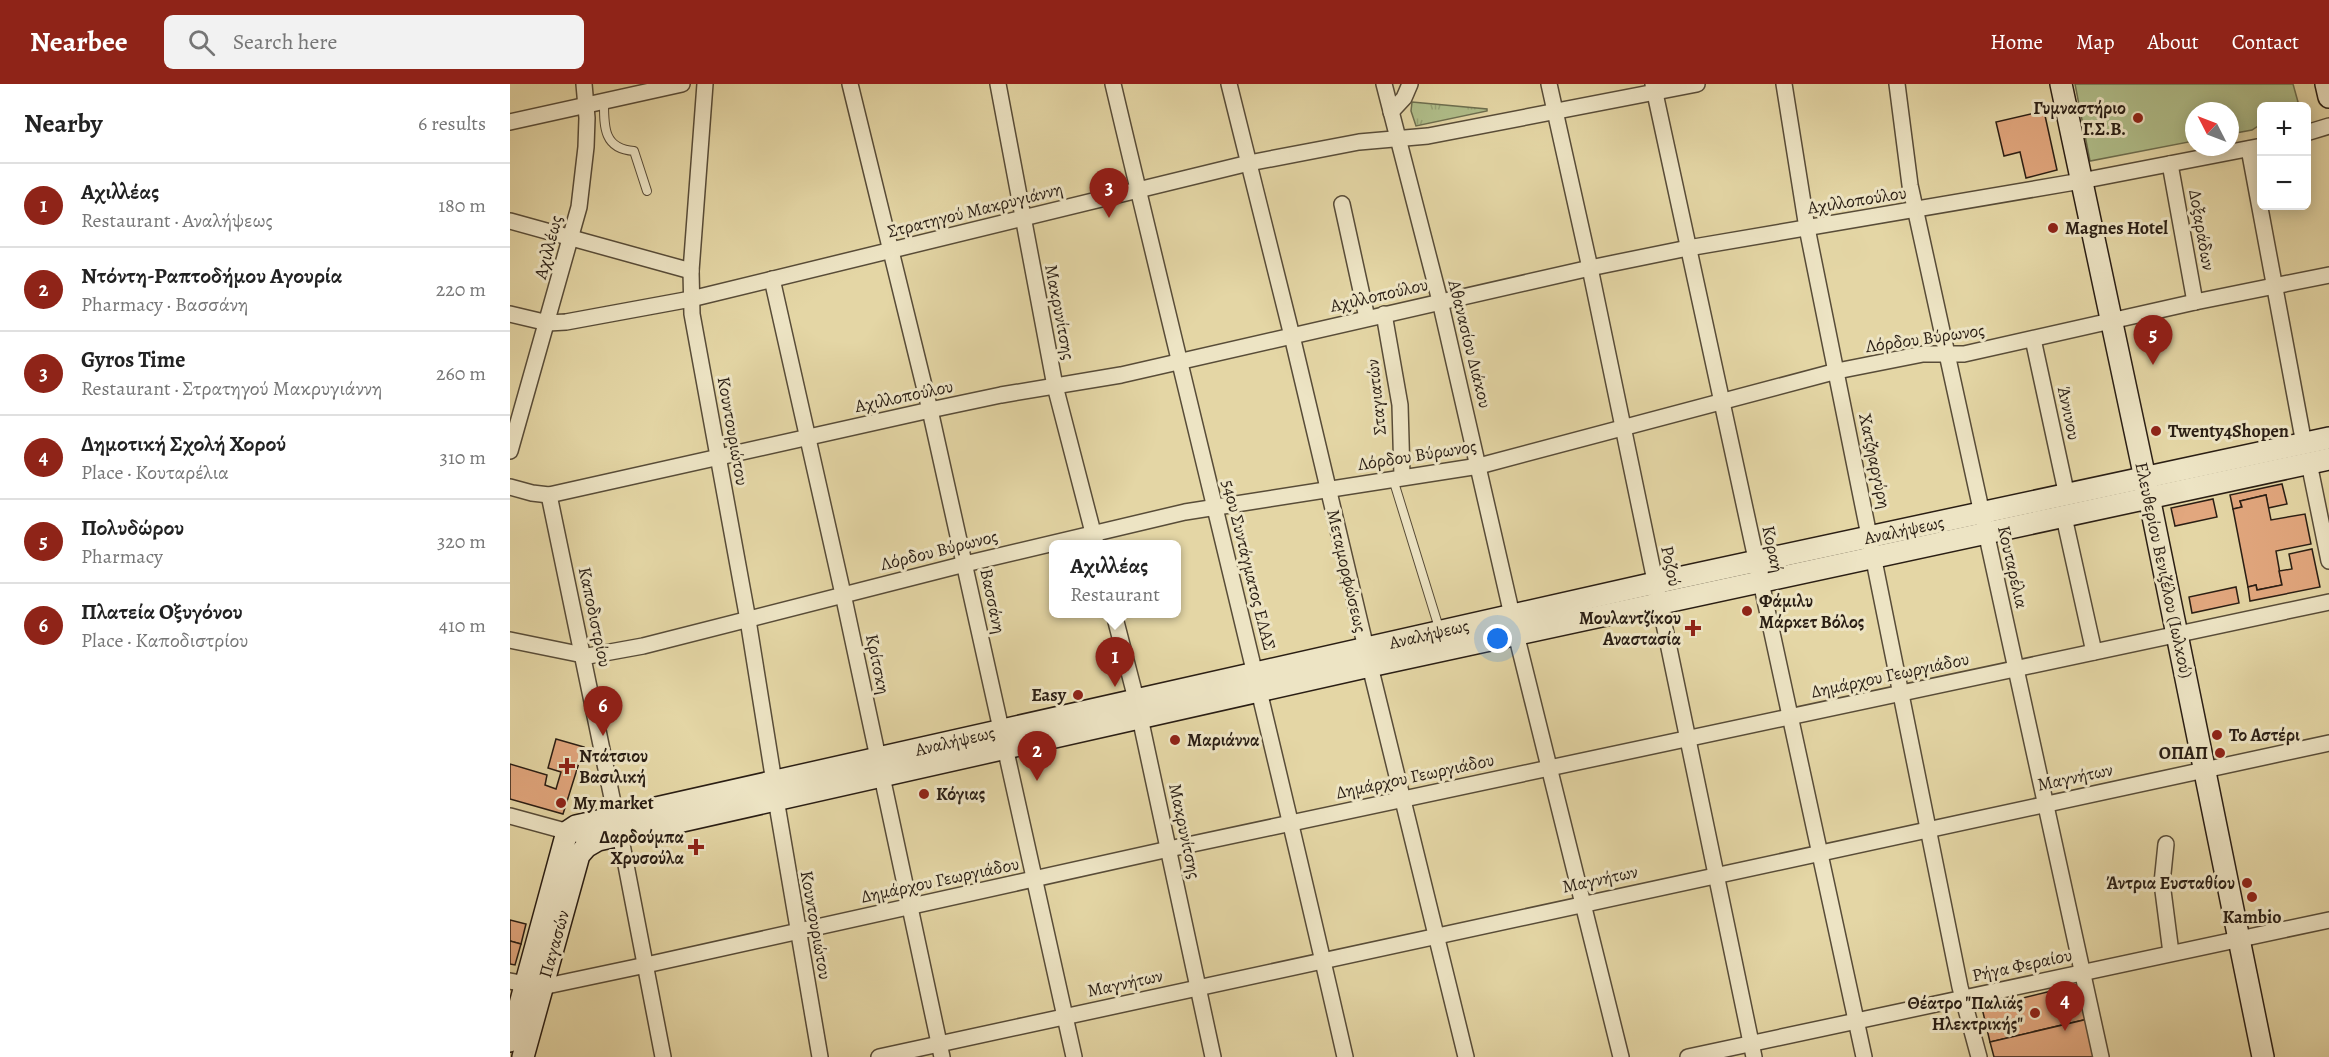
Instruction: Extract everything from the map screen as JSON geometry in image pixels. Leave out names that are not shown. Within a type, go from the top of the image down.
[{"type":"main road","name":"Ελευθερίου Βενιζέλου (Ιωλκού)","points":[[2061,84],[2147,488],[2263,1057]]},
{"type":"main road","points":[[2326,84],[2329,97]]},
{"type":"main road","name":"Αναλήψεως","points":[[1873,547],[1985,534],[2066,506],[2314,455],[2329,438]]},
{"type":"main road","name":"Αναλήψεως","points":[[567,832],[580,825],[618,825],[1258,681],[1873,547],[1981,513],[2066,506]]},
{"type":"main road","name":"Αναλήψεως","points":[[1368,657],[1440,632],[1514,625]]},
{"type":"main road","name":"Αναλήψεως","points":[[598,840],[618,825]]},
{"type":"main road","name":"Παγασών","points":[[521,1052],[526,984],[567,832]]},
{"type":"main road","name":"Παγασών","points":[[526,984],[579,855],[586,847],[598,840]]},
{"type":"street","name":"Αχιλλέως","points":[[510,451],[548,323],[582,192],[586,147],[584,84]]},
{"type":"street","points":[[510,122],[682,84]]},
{"type":"street","name":"Κουντουριώτου","points":[[705,84],[691,299],[717,458],[748,620],[797,931],[820,1057]]},
{"type":"street","name":"Βασσάνη","points":[[850,84],[930,410],[1074,1057]]},
{"type":"street","name":"Μακρυνίτσης","points":[[998,84],[1055,386],[1094,539]]},
{"type":"street","name":"54ου Συντάγματος ΕΛΑΣ","points":[[1113,84],[1178,360],[1292,823],[1345,1057]]},
{"type":"street","name":"Μεταμορφώσεως","points":[[1229,84],[1292,336],[1401,799],[1466,1057]]},
{"type":"street","name":"Αθανασίου Διάκου","points":[[1384,84],[1440,301],[1514,625],[1621,1057]]},
{"type":"street","points":[[1391,112],[1404,98],[1410,84]]},
{"type":"street","name":"Ροζού","points":[[1549,84],[1590,268],[1753,1050]]},
{"type":"street","name":"Στρατηγού Μακρυγιάννη","points":[[510,314],[548,323],[576,321],[691,299],[1249,163],[1359,142],[1428,136],[1654,88],[1697,84]]},
{"type":"street","name":"Χατζηαργύρη","points":[[1784,84],[1807,228],[1963,998],[1979,1057]]},
{"type":"street","name":"Κουταρέλια","points":[[1897,84],[1916,210],[2101,1057]]},
{"type":"street","name":"Κοραή","points":[[1654,88],[1864,1057]]},
{"type":"street","points":[[2311,132],[2329,126]]},
{"type":"street","points":[[2255,148],[2274,285],[2314,455],[2329,561]]},
{"type":"street","name":"Αχιλλοπούλου","points":[[510,487],[532,494],[549,495],[930,410],[1121,375],[1440,301],[1688,248],[2081,181],[2255,148]]},
{"type":"street","name":"Δοξαράδων","points":[[2170,164],[2195,302]]},
{"type":"street","points":[[1342,204],[1367,318]]},
{"type":"street","points":[[510,221],[691,272]]},
{"type":"street","name":"Λόρδου Βύρωνος","points":[[1094,539],[1214,506],[1479,466],[1837,371],[1923,354],[1964,354],[2195,302],[2329,275]]},
{"type":"street","name":"Κρίτσκη","points":[[772,279],[911,906],[940,1050]]},
{"type":"street","name":"Σταγιατών","points":[[1384,314],[1400,405],[1397,477]]},
{"type":"street","name":"Άννινου","points":[[2033,339],[2094,652]]},
{"type":"street","name":"Καποδιστρίου","points":[[549,495],[618,825],[663,1057]]},
{"type":"street","name":"Λόρδου Βύρωνος","points":[[510,640],[583,655],[596,655],[643,646],[964,564],[1049,548]]},
{"type":"street","name":"Δημάρχου Γεωργιάδου","points":[[526,984],[646,965],[1169,849],[2329,602]]},
{"type":"street","name":"Μακρυνίτσης","points":[[1115,618],[1138,708],[1213,1057]]},
{"type":"street","name":"Μαγνήτων","points":[[879,1057],[940,1050],[1064,1017],[1198,987],[2329,743]]},
{"type":"street","name":"Αναλήψεως","points":[[510,816],[598,840]]},
{"type":"street","points":[[2166,844],[2162,883],[2171,953]]},
{"type":"street","name":"Ρήγα Φεραίου","points":[[1688,1057],[1753,1050],[1856,1020],[2329,920]]},
{"type":"lane","points":[[604,100],[608,137],[614,146],[634,151],[647,191]]},
{"type":"lane","name":"Σταγιατών","points":[[1397,477],[1440,632]]},
{"type":"green space","name":"Γυμναστήριο Γ.Σ.Β.","points":[[2075,84],[2293,84],[2298,102],[2257,102],[2257,127],[2252,130],[2239,132],[2239,102],[2185,102],[2185,143],[2090,161]]},
{"type":"green space","points":[[1412,102],[1487,109],[1487,111],[1416,126],[1411,111]]},
{"type":"building","points":[[2044,111],[2057,170],[2026,178],[2020,152],[2004,156],[1996,122]]},
{"type":"building","points":[[2282,484],[2287,504],[2268,508],[2266,495],[2240,501],[2242,507],[2233,509],[2230,495]]},
{"type":"building","points":[[2266,495],[2271,520],[2305,514],[2311,544],[2276,551],[2282,585],[2257,590],[2256,585],[2248,587],[2233,509],[2242,507],[2240,501]]},
{"type":"building","points":[[2213,499],[2217,517],[2175,526],[2171,508]]},
{"type":"building","points":[[2312,549],[2320,587],[2250,601],[2248,587],[2256,585],[2257,590],[2282,585],[2279,571],[2292,569],[2289,554]]},
{"type":"building","points":[[2236,587],[2239,603],[2192,613],[2189,597]]},
{"type":"building","points":[[556,739],[584,747],[563,814],[510,799],[510,764],[547,775],[545,785],[556,789],[561,772],[548,768]]},
{"type":"building","points":[[510,920],[526,924],[521,944],[510,941]]},
{"type":"building","points":[[510,941],[521,944],[515,965],[510,964]]},
{"type":"building","name":"Θέατρο \"Παλιάς Ηλεκτρικής\"","points":[[2080,984],[2088,1019],[1990,1042],[1982,1008]]},
{"type":"building","points":[[2088,1019],[2097,1057],[1994,1057],[1990,1042]]},
{"type":"place","name":"Γυμναστήριο Γ.Σ.Β.","points":[[2138,118]]},
{"type":"place","name":"Gyros Time","points":[[1109,218]]},
{"type":"place","name":"Magnes Hotel","points":[[2053,228]]},
{"type":"place","name":"Πολυδώρου","points":[[2153,365]]},
{"type":"place","name":"Twenty4Shopen","points":[[2156,431]]},
{"type":"place","name":"Φάμιλυ Μάρκετ Βόλος","points":[[1747,611]]},
{"type":"place","name":"Μουλαντζίκου Αναστασία","points":[[1693,628]]},
{"type":"place","name":"Αχιλλέας","points":[[1115,687]]},
{"type":"place","name":"Easy","points":[[1078,695]]},
{"type":"place","name":"Το Αστέρι","points":[[2217,735]]},
{"type":"place","name":"Πλατεία Οξυγόνου","points":[[603,736]]},
{"type":"place","name":"Μαριάννα","points":[[1175,740]]},
{"type":"place","name":"ΟΠΑΠ","points":[[2220,753]]},
{"type":"place","name":"Ντάτσιου Βασιλική","points":[[567,766]]},
{"type":"place","name":"Ντόντη-Ραπτοδήμου Αγουρία","points":[[1037,781]]},
{"type":"place","name":"Κόγιας","points":[[924,794]]},
{"type":"place","name":"My market","points":[[561,803]]},
{"type":"place","name":"Δαρδούμπα Χρυσούλα","points":[[696,847]]},
{"type":"place","name":"Άντρια Ευσταθίου","points":[[2247,883]]},
{"type":"place","name":"Kambio","points":[[2252,897]]},
{"type":"place","name":"Θέατρο \"Παλιάς Ηλεκτρικής\"","points":[[2035,1013]]},
{"type":"place","name":"Δημοτική Σχολή Χορού","points":[[2065,1031]]}]
